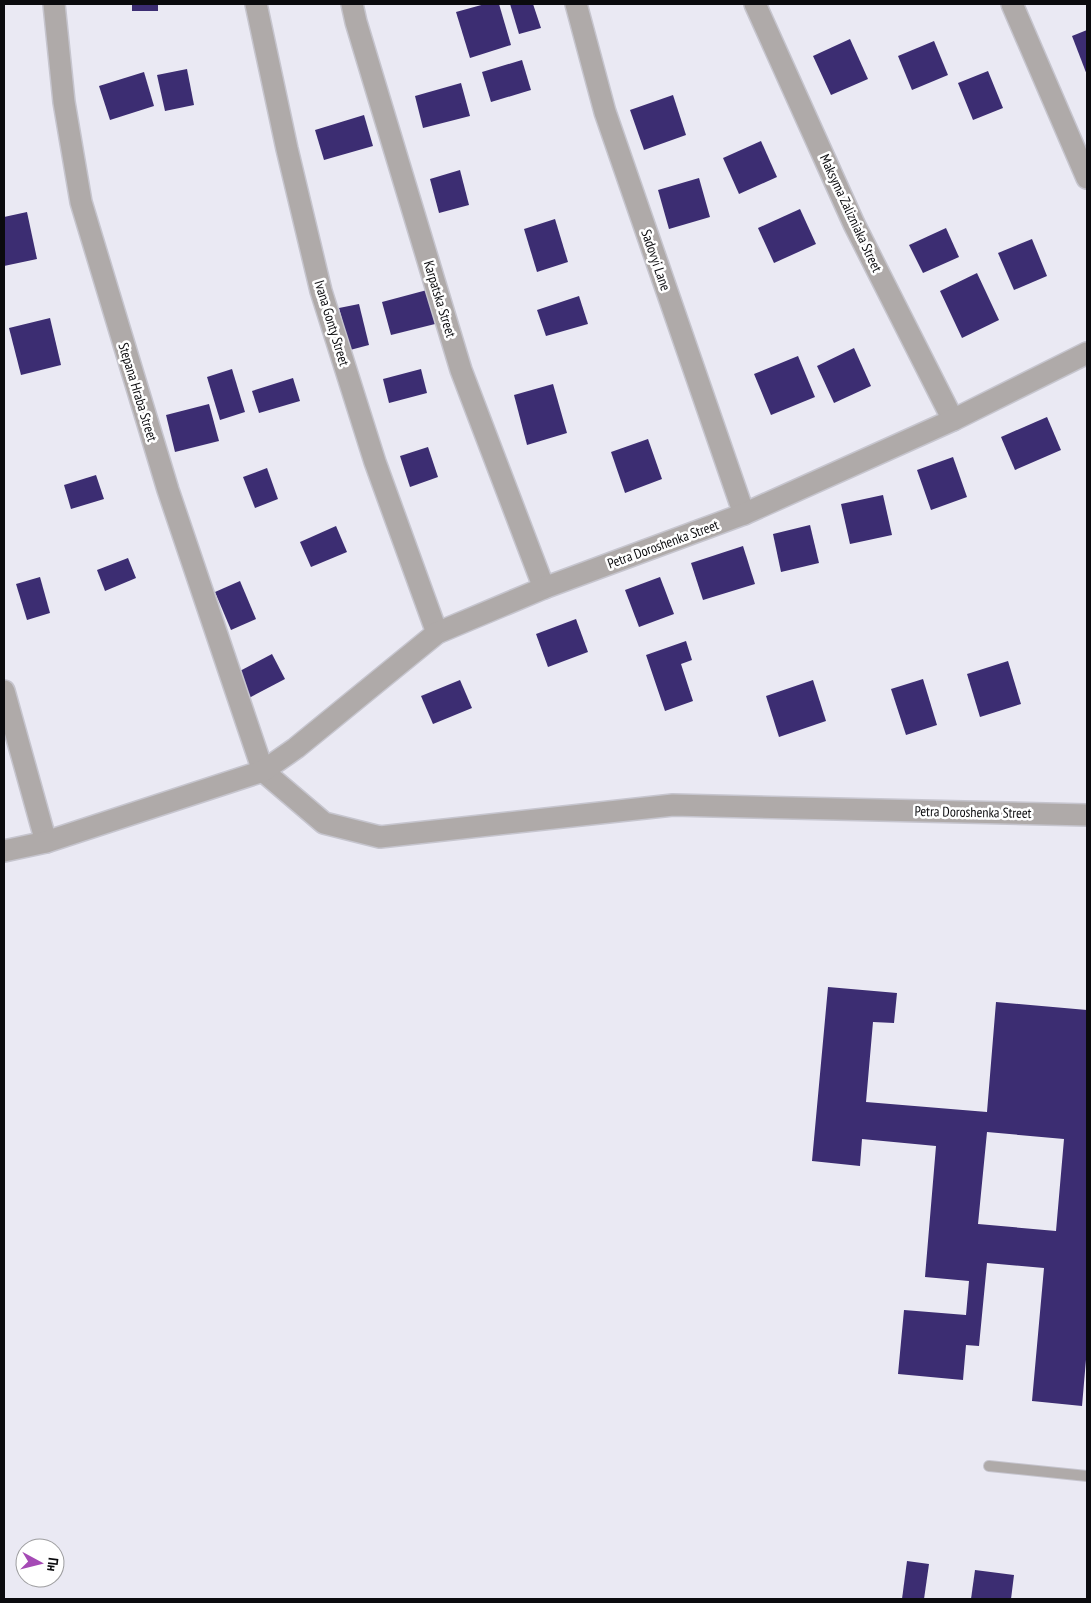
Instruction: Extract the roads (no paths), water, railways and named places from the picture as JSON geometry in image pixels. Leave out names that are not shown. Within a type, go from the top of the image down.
[{"type":"street","name":"Stepana Hraba Street","points":[[54,4],[64,102],[81,202],[168,490],[263,771]]},
{"type":"street","name":"Ivana Gonty Street","points":[[256,4],[287,149],[321,291],[375,462],[437,633]]},
{"type":"street","name":"Karpatska Street","points":[[352,4],[461,370],[544,588]]},
{"type":"street","name":"Sadovyi Lane","points":[[576,4],[605,112],[744,514]]},
{"type":"street","name":"Maksyma Zalizniaka Street","points":[[755,4],[854,224],[953,420]]},
{"type":"street","points":[[1012,4],[1087,178]]},
{"type":"street","name":"Petra Doroshenka Street","points":[[4,851],[46,842],[263,771],[296,748],[437,633],[544,588],[744,514],[953,420],[1087,353]]},
{"type":"street","points":[[4,691],[46,842]]},
{"type":"street","name":"Petra Doroshenka Street","points":[[263,771],[324,822],[380,837],[673,805],[1087,815]]},
{"type":"lane","points":[[989,1466],[1087,1476]]}]
